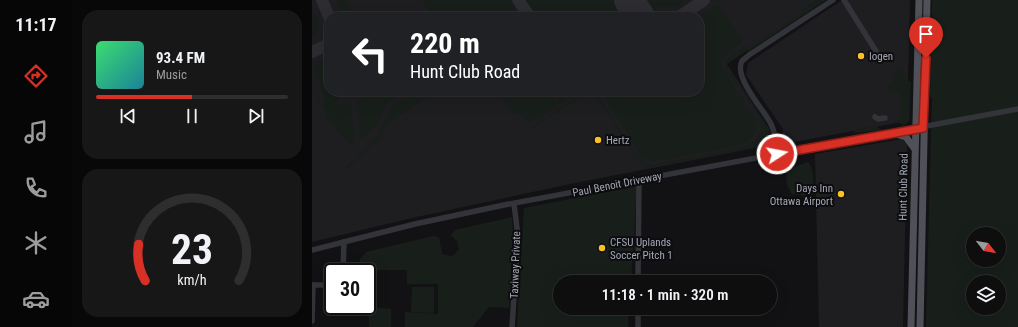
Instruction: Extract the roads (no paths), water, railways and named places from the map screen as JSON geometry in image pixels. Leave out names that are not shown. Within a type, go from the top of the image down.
[{"type":"main road","name":"Hunt Club Road","points":[[911,327],[919,0]]},
{"type":"main road","name":"Hunt Club Road","points":[[920,327],[923,128],[927,0]]},
{"type":"main road","points":[[892,133],[908,138],[915,149]]},
{"type":"street","points":[[777,154],[776,136],[771,124],[742,78],[740,69],[742,61],[833,0]]},
{"type":"street","points":[[844,0],[880,56]]},
{"type":"street","name":"Paul Benoit Driveway","points":[[312,250],[415,224],[639,179],[923,128],[1018,109]]},
{"type":"street","points":[[875,117],[883,119]]},
{"type":"street","points":[[638,275],[639,179]]},
{"type":"street","name":"Taxiway Private","points":[[512,327],[518,236],[514,204]]},
{"type":"street","points":[[343,263],[344,242]]},
{"type":"street","points":[[312,321],[313,285],[324,285]]},
{"type":"street","points":[[638,315],[638,327]]},
{"type":"place","name":"Iogen","points":[[861,56]]},
{"type":"place","name":"Hertz","points":[[598,140]]},
{"type":"place","name":"Days Inn Ottawa Airport","points":[[841,194]]},
{"type":"place","name":"CFSU Uplands Soccer Pitch 1","points":[[602,248]]}]
